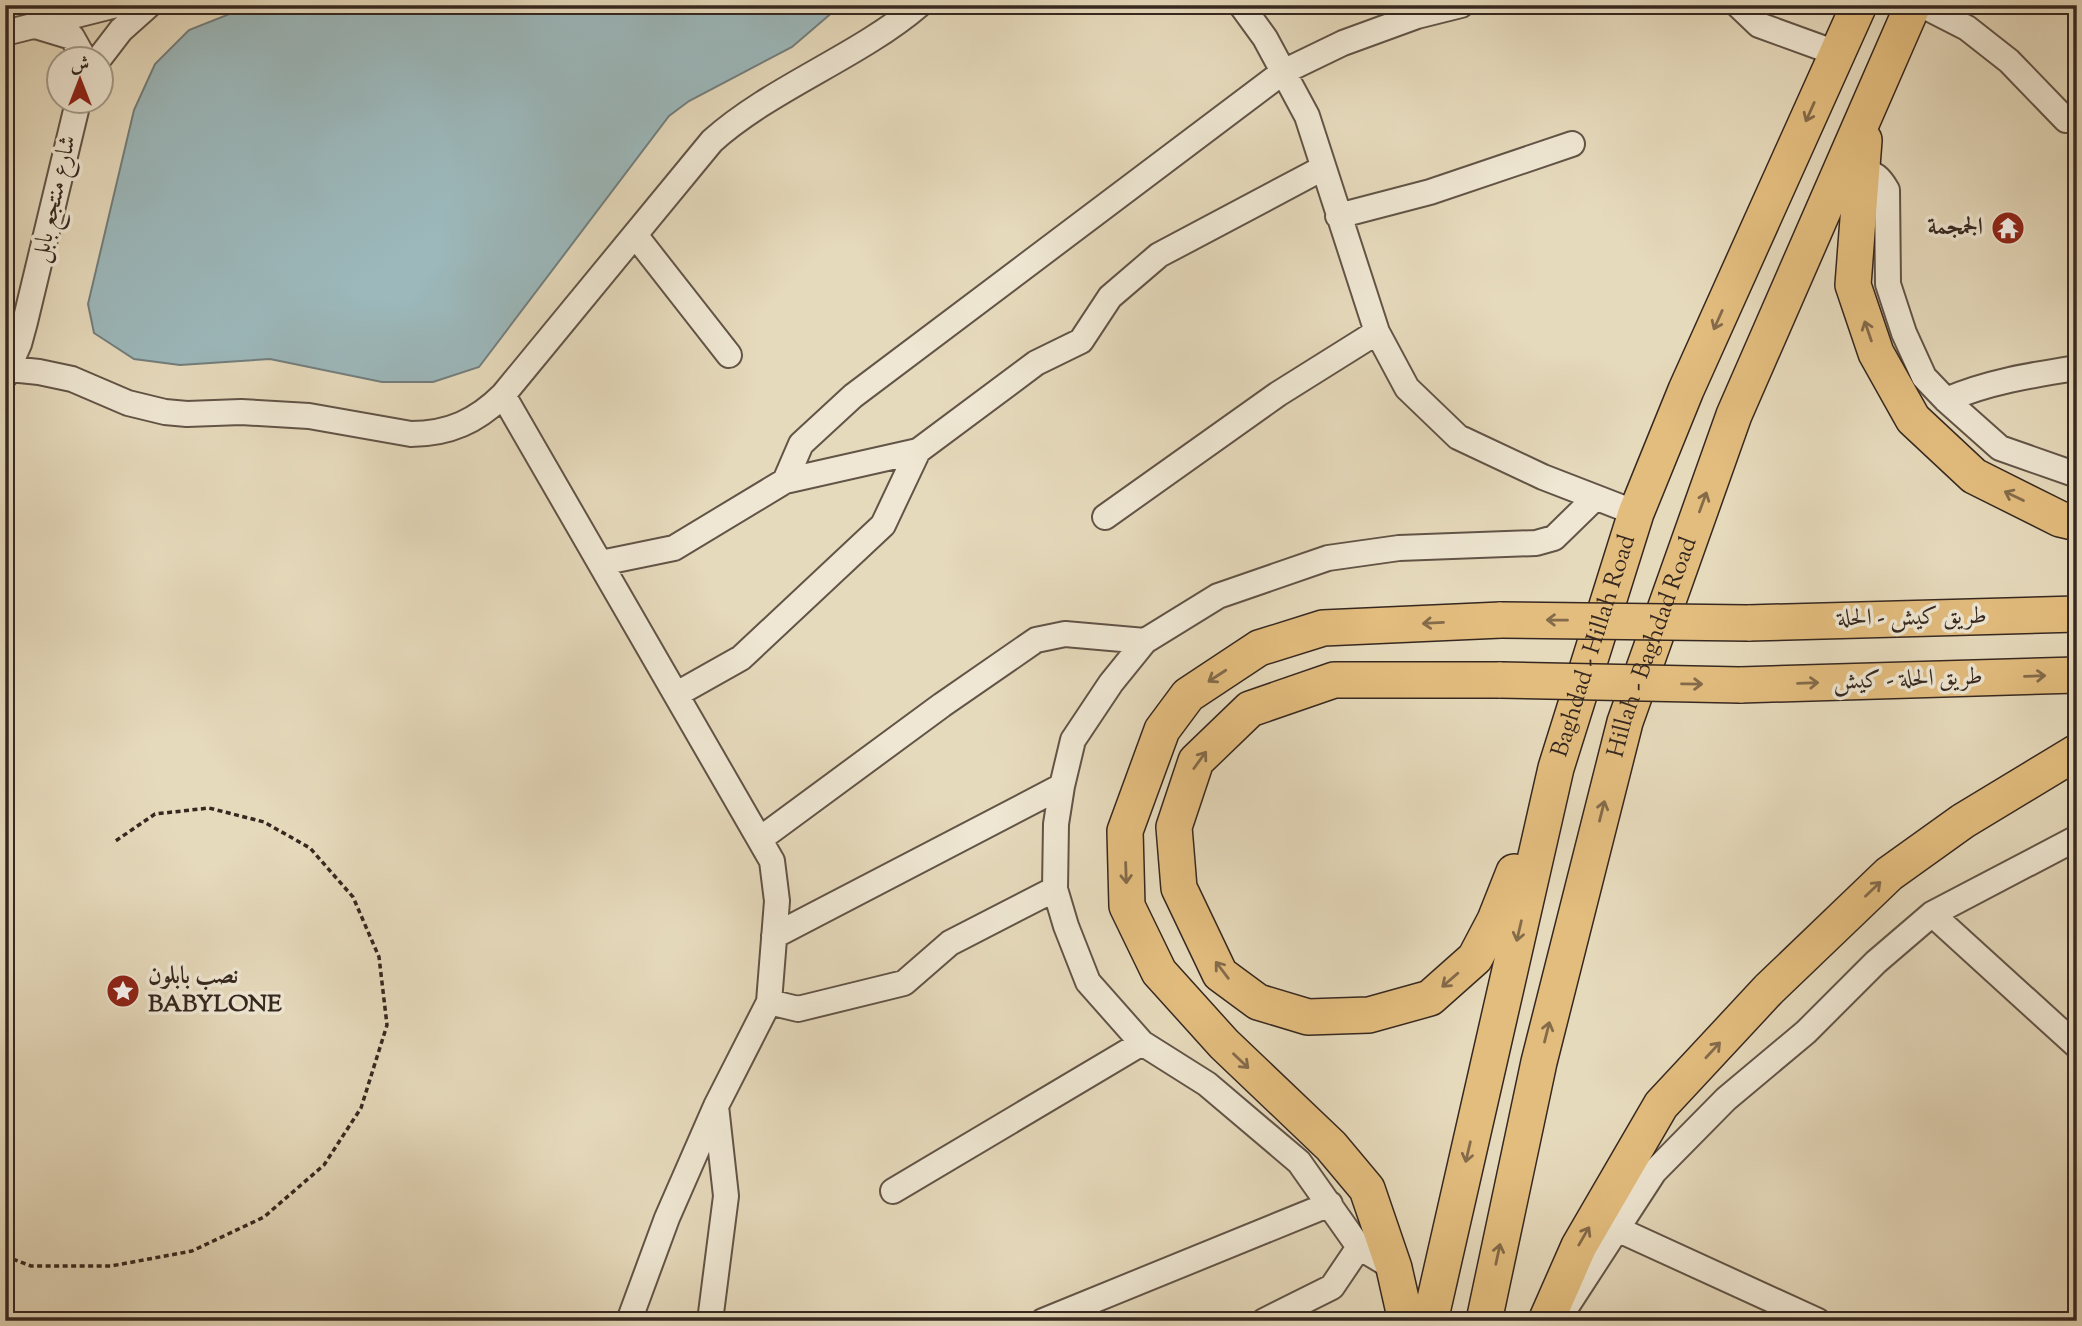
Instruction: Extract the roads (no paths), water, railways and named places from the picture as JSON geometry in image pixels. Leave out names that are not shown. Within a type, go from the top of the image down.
[{"type":"highway","name":"Baghdad - Hillah Road","points":[[1430,1321],[1556,768],[1636,513],[1686,390],[1859,5]]},
{"type":"highway","points":[[1870,5],[1883,14],[1892,16],[1915,8]]},
{"type":"highway","name":"Hillah - Baghdad Road","points":[[1484,1321],[1539,1062],[1625,722],[1734,415],[1882,72],[1915,8]]},
{"type":"highway","points":[[1835,55],[1861,55],[1870,59],[1882,72]]},
{"type":"highway","points":[[1867,108],[1853,285],[1876,353],[1913,419],[1974,476],[2060,519],[2077,523]]},
{"type":"highway","name":"طريق كيش - الحلة","points":[[1406,1321],[1394,1268],[1367,1189],[1331,1146],[1224,1044],[1159,972],[1128,905],[1125,831],[1162,730],[1188,695],[1259,648],[1323,628],[1501,620],[1748,622],[2077,614]]},
{"type":"highway","name":"طريق الحلة - كيش","points":[[1556,768],[1495,920],[1475,958],[1430,998],[1368,1015],[1308,1017],[1258,1002],[1220,974],[1180,888],[1174,827],[1196,761],[1250,709],[1334,680],[1740,685],[2077,675]]},
{"type":"highway","points":[[1546,1321],[1578,1246],[1661,1105],[1769,989],[1889,874],[1963,821],[2077,752]]},
{"type":"street","points":[[5,33],[39,27],[116,5]]},
{"type":"street","points":[[109,46],[121,30],[149,5]]},
{"type":"street","points":[[8,373],[39,372],[72,379],[128,403],[165,412],[241,412],[309,416],[411,434],[442,432],[460,426],[483,413],[503,395],[712,141],[725,129],[919,5]]},
{"type":"street","points":[[1241,5],[1265,38],[1307,116],[1377,332],[1407,388],[1458,437],[1544,477],[1636,513]]},
{"type":"street","points":[[785,481],[801,444],[853,396],[1283,72],[1343,43],[1417,16],[1461,5]]},
{"type":"street","points":[[1738,5],[1759,25],[1835,55]]},
{"type":"street","points":[[1915,8],[1967,29],[2009,61],[2066,120]]},
{"type":"street","points":[[39,27],[72,37],[77,46]]},
{"type":"street","name":"شارع منتجع بابل","points":[[8,373],[25,322],[75,116]]},
{"type":"street","points":[[1338,216],[1430,192],[1572,144]]},
{"type":"street","points":[[601,563],[674,548],[785,481],[918,451],[1036,363],[1081,341],[1110,297],[1159,255],[1323,168]]},
{"type":"street","points":[[1860,172],[1870,172],[1881,179],[1887,190],[1888,284],[1904,333],[1924,377],[1945,400],[2000,448],[2077,475]]},
{"type":"street","points":[[635,235],[729,355]]},
{"type":"street","points":[[1105,517],[1278,394],[1377,332]]},
{"type":"street","points":[[1945,400],[1979,386],[2077,368]]},
{"type":"street","points":[[503,395],[772,861],[777,901],[769,1002],[716,1106],[667,1218],[629,1321]]},
{"type":"street","points":[[677,694],[741,658],[883,525],[918,451]]},
{"type":"street","points":[[1394,1268],[1359,1247],[1299,1162],[1207,1084],[1142,1043],[1088,982],[1055,889],[1056,824],[1073,740],[1111,683],[1145,641],[1218,596],[1328,558],[1399,548],[1536,542],[1555,538],[1595,498]]},
{"type":"street","points":[[760,839],[942,705],[1036,640],[1065,634],[1145,641]]},
{"type":"street","points":[[774,936],[1062,786]]},
{"type":"street","points":[[1557,1321],[1654,1172],[1726,1099],[1806,1032],[1876,962],[1932,914],[2077,838]]},
{"type":"street","points":[[769,1002],[798,1009],[904,983],[950,943],[1055,889]]},
{"type":"street","points":[[1932,914],[2077,1046]]},
{"type":"street","points":[[893,1191],[1142,1043]]},
{"type":"street","points":[[710,1321],[726,1196],[716,1106]]},
{"type":"street","points":[[1043,1321],[1330,1204]]},
{"type":"street","points":[[1617,1229],[1818,1321]]},
{"type":"street","points":[[1264,1321],[1332,1287],[1359,1247]]},
{"type":"water","points":[[252,5],[841,5],[792,47],[689,101],[669,116],[479,367],[433,382],[382,382],[270,359],[180,365],[134,359],[94,333],[88,304],[134,110],[155,64],[189,30]]},
{"type":"place","name":"الجمجمة","points":[[2008,228]]},
{"type":"place","name":"نصب بابلون BABYLONE","points":[[123,991]]}]
